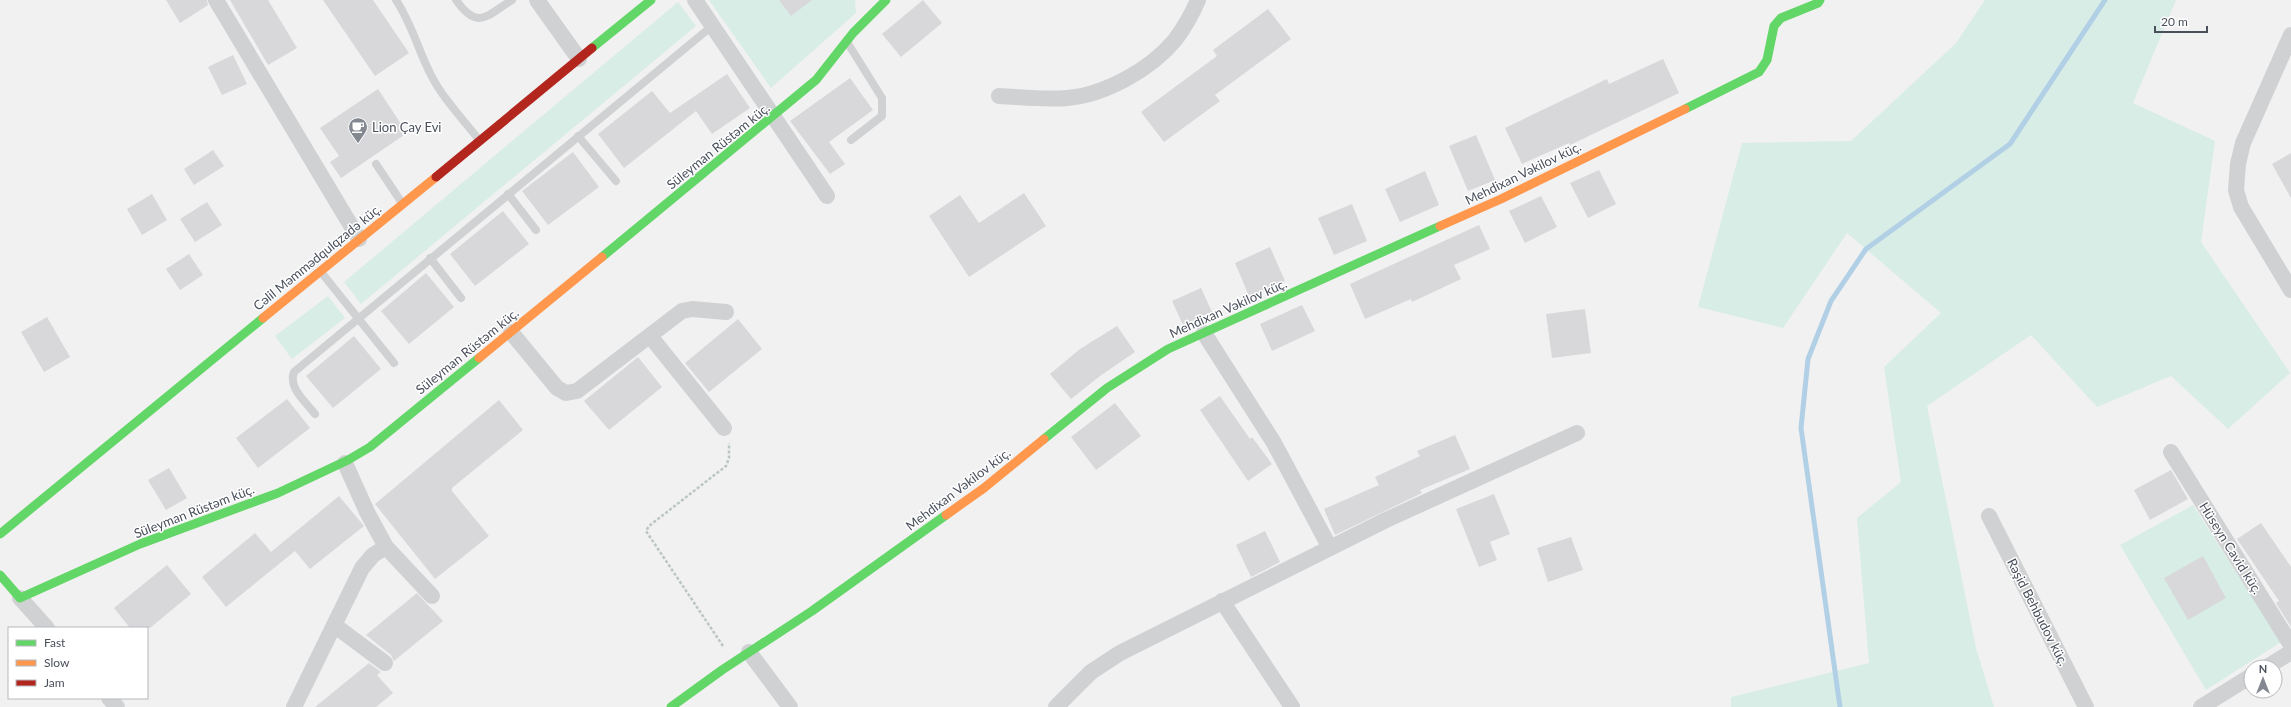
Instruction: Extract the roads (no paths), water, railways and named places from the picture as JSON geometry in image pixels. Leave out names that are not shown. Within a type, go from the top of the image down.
[{"type":"street","points":[[216,0],[360,239]]},
{"type":"street","points":[[537,0],[580,59]]},
{"type":"street","name":"Cəlil Məmmədqulqzadə küç.","points":[[0,534],[651,0]]},
{"type":"street","points":[[695,0],[827,196]]},
{"type":"street","name":"Süleyman Rüstəm küç.","points":[[20,598],[180,529],[230,512],[345,463],[370,447],[774,117],[816,80],[846,41],[886,0]]},
{"type":"street","points":[[1000,96],[1067,98],[1105,90],[1142,69],[1175,40],[1198,0]]},
{"type":"street","name":"Mehdixan Vəkilov küç.","points":[[672,707],[734,662],[812,611],[984,488],[1107,388],[1168,349],[1501,199],[1746,79],[1759,72],[1767,60],[1774,26],[1780,18],[1818,3],[1820,0]]},
{"type":"street","points":[[2291,35],[2243,143],[2238,164],[2236,190],[2241,207],[2291,290]]},
{"type":"street","points":[[511,332],[557,388],[566,393],[577,390],[682,311],[692,309],[726,312]]},
{"type":"street","points":[[1204,333],[1274,443],[1330,548]]},
{"type":"street","points":[[650,336],[724,428]]},
{"type":"street","points":[[1056,707],[1091,672],[1120,653],[1330,548],[1577,432]]},
{"type":"street","name":"Hüseyn Cavid küç.","points":[[2171,452],[2291,645]]},
{"type":"street","points":[[345,463],[367,512],[386,547],[432,596]]},
{"type":"street","name":"Rəşid Behbudov küç.","points":[[1990,516],[2086,707]]},
{"type":"street","points":[[296,706],[362,568],[373,555],[386,547]]},
{"type":"street","points":[[0,575],[46,627]]},
{"type":"street","points":[[1222,601],[1292,707]]},
{"type":"street","points":[[334,625],[385,664]]},
{"type":"street","points":[[749,652],[790,707]]},
{"type":"street","points":[[2280,659],[2291,652]]},
{"type":"street","points":[[2201,707],[2243,681]]},
{"type":"street","points":[[110,699],[117,707]]},
{"type":"lane","points":[[396,0],[409,21],[423,58],[442,93],[480,140]]},
{"type":"lane","points":[[456,0],[464,11],[472,18],[482,19],[512,0]]},
{"type":"lane","points":[[315,414],[293,386],[291,379],[294,372],[712,26]]},
{"type":"lane","points":[[846,41],[882,98],[884,107],[882,116],[851,140]]},
{"type":"lane","points":[[578,136],[616,180]]},
{"type":"lane","points":[[376,164],[403,204]]},
{"type":"lane","points":[[508,194],[536,230]]},
{"type":"lane","points":[[430,258],[461,298]]},
{"type":"lane","points":[[320,271],[394,363]]},
{"type":"waterway","points":[[1840,707],[1801,428],[1808,359],[1831,301],[1866,249],[2010,144],[2105,0]]},
{"type":"place","name":"Lion Çay Evi","points":[[358,144]]}]
